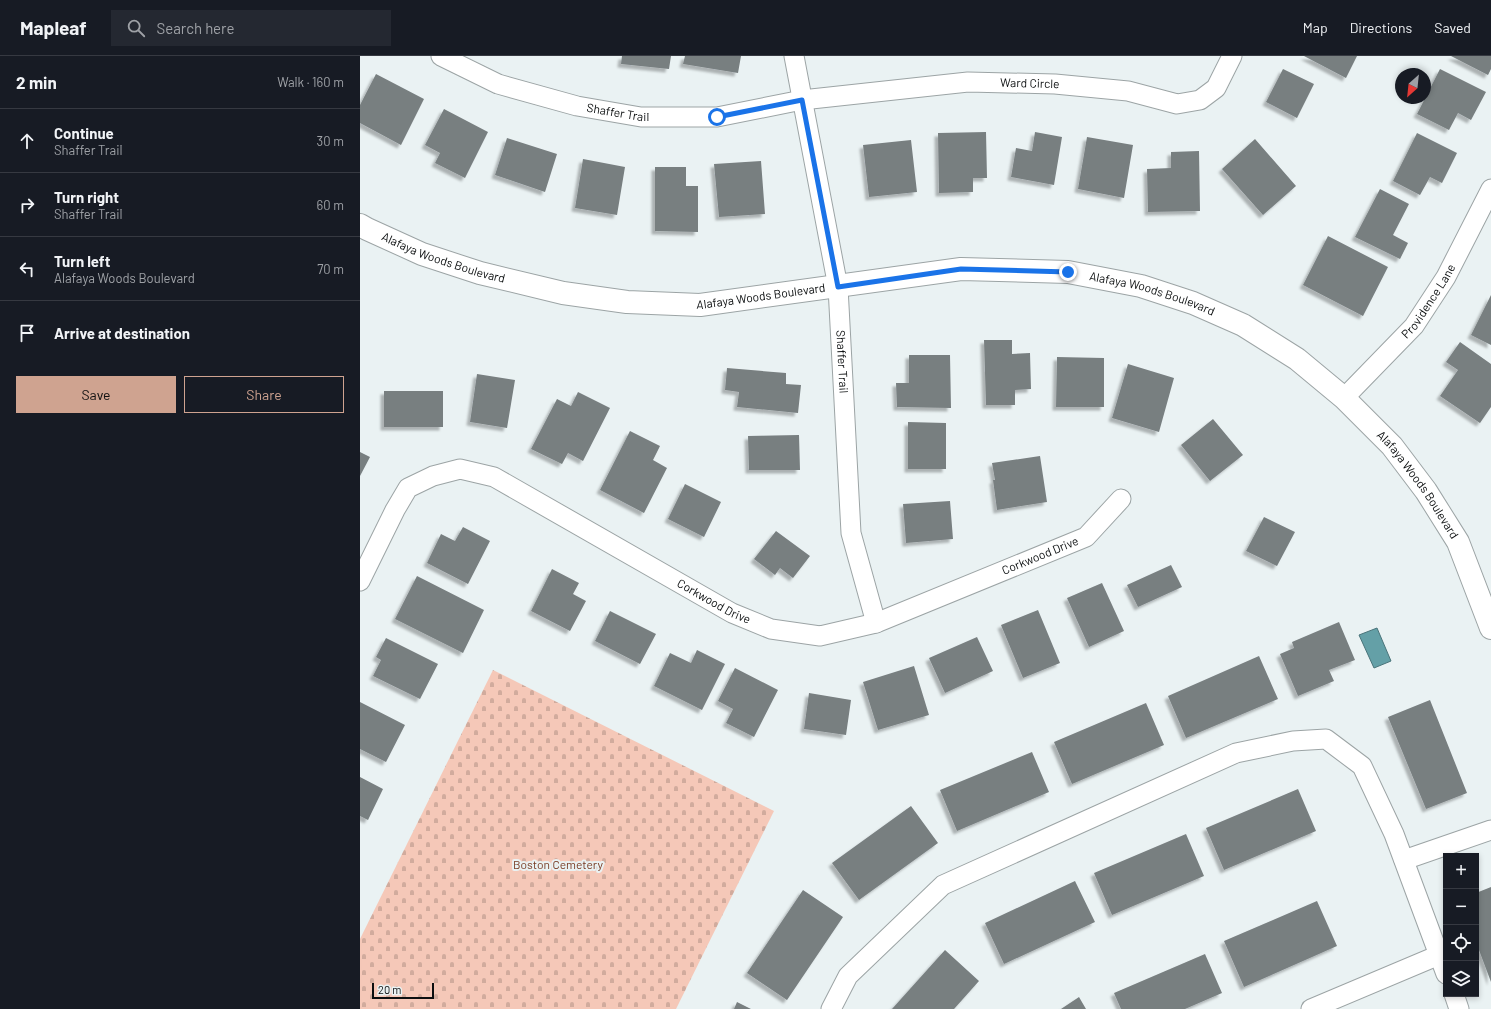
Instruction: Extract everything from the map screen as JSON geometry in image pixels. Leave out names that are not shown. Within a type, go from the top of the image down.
[{"type":"street","name":"Shaffer Trail","points":[[441,56],[498,84],[577,106],[641,117],[717,117],[802,100]]},
{"type":"street","name":"Shaffer Trail","points":[[794,56],[838,287],[851,533],[876,623]]},
{"type":"street","name":"Ward Circle","points":[[802,100],[968,82],[1055,84],[1128,91],[1177,104],[1200,100],[1216,88],[1232,56]]},
{"type":"street","name":"Providence Lane","points":[[1344,398],[1414,326],[1446,277],[1491,189]]},
{"type":"street","name":"Alafaya Woods Boulevard","points":[[360,225],[422,254],[480,273],[563,293],[620,301],[700,305],[961,269],[1068,272],[1141,286],[1193,303],[1242,325],[1297,359],[1344,398],[1392,446],[1426,491],[1458,542],[1491,628]]},
{"type":"street","name":"Corkwood Drive","points":[[360,582],[395,510],[408,488],[433,476],[460,469],[494,477],[732,613],[771,629],[820,636],[876,623],[1086,537],[1121,499]]},
{"type":"street","points":[[832,1009],[848,976],[943,885],[1236,753],[1292,741],[1326,739],[1362,766],[1394,834],[1443,965]]},
{"type":"street","points":[[1404,860],[1491,830]]},
{"type":"street","points":[[1311,1009],[1439,954]]},
{"type":"street","points":[[1455,997],[1459,1009]]},
{"type":"green space","name":"Boston Cemetery","points":[[493,670],[774,811],[676,1009],[360,1009],[360,939]]},
{"type":"water","points":[[1377,628],[1391,661],[1374,668],[1359,635]]},
{"type":"building","points":[[622,56],[671,56],[669,69],[621,64]]},
{"type":"building","points":[[685,56],[741,56],[738,73],[683,64]]},
{"type":"building","points":[[1304,56],[1357,56],[1346,78]]},
{"type":"building","points":[[1451,56],[1491,56],[1491,69],[1488,75]]},
{"type":"building","points":[[1283,69],[1314,84],[1297,118],[1266,102]]},
{"type":"building","points":[[1440,69],[1486,92],[1471,120],[1458,113],[1449,130],[1417,114],[1422,104],[1431,104],[1431,87]]},
{"type":"building","points":[[376,74],[424,99],[401,145],[360,123],[360,105]]},
{"type":"building","points":[[444,109],[488,132],[465,178],[435,163],[440,153],[425,145]]},
{"type":"building","points":[[986,132],[987,178],[973,178],[973,192],[939,193],[938,133]]},
{"type":"building","points":[[1035,132],[1062,137],[1054,185],[1011,177],[1016,148],[1032,151]]},
{"type":"building","points":[[1417,133],[1457,153],[1442,183],[1430,177],[1420,195],[1393,181]]},
{"type":"building","points":[[1087,137],[1133,145],[1124,198],[1078,189]]},
{"type":"building","points":[[507,138],[557,154],[545,192],[495,175]]},
{"type":"building","points":[[1255,139],[1296,186],[1263,215],[1222,169]]},
{"type":"building","points":[[911,140],[917,192],[869,197],[863,145]]},
{"type":"building","points":[[1199,151],[1200,211],[1148,212],[1147,169],[1171,168],[1171,152]]},
{"type":"building","points":[[583,159],[625,167],[617,215],[575,208]]},
{"type":"building","points":[[761,161],[765,214],[719,217],[714,164]]},
{"type":"building","points":[[655,167],[686,167],[686,186],[698,186],[698,232],[655,231]]},
{"type":"building","points":[[1380,189],[1409,204],[1393,235],[1408,243],[1400,259],[1355,237]]},
{"type":"building","points":[[1328,236],[1388,267],[1363,316],[1303,285]]},
{"type":"building","points":[[1491,295],[1491,345],[1471,335]]},
{"type":"building","points":[[984,340],[1012,340],[1012,354],[1030,353],[1031,389],[1015,390],[1015,405],[986,405]]},
{"type":"building","points":[[1460,342],[1491,364],[1491,407],[1480,423],[1440,396],[1458,370],[1446,362]]},
{"type":"building","points":[[909,355],[950,355],[951,408],[897,407],[896,383],[909,383]]},
{"type":"building","points":[[1057,357],[1104,358],[1104,407],[1056,407]]},
{"type":"building","points":[[1128,364],[1174,378],[1159,432],[1112,418]]},
{"type":"building","points":[[727,368],[786,373],[786,384],[801,385],[798,413],[737,407],[739,392],[725,390]]},
{"type":"building","points":[[477,374],[515,380],[507,428],[470,422]]},
{"type":"building","points":[[384,391],[443,391],[443,427],[384,427]]},
{"type":"building","points":[[578,392],[610,408],[583,461],[568,453],[562,464],[531,449],[557,399],[571,406]]},
{"type":"building","points":[[1213,419],[1243,455],[1210,481],[1181,445]]},
{"type":"building","points":[[908,422],[946,423],[946,469],[908,469]]},
{"type":"building","points":[[630,431],[660,446],[653,460],[667,468],[644,513],[600,490]]},
{"type":"building","points":[[799,435],[800,470],[749,470],[748,436]]},
{"type":"building","points":[[360,452],[370,457],[360,476]]},
{"type":"building","points":[[1040,456],[1047,502],[997,510],[992,463]]},
{"type":"building","points":[[685,484],[721,502],[704,537],[668,519]]},
{"type":"building","points":[[950,501],[953,539],[906,543],[903,504]]},
{"type":"building","points":[[1264,517],[1295,532],[1277,566],[1246,551]]},
{"type":"building","points":[[463,527],[490,541],[468,584],[427,563],[441,534],[455,541]]},
{"type":"building","points":[[776,531],[810,556],[793,578],[780,568],[775,575],[754,559]]},
{"type":"building","points":[[1171,565],[1182,587],[1138,607],[1127,585]]},
{"type":"building","points":[[552,569],[579,583],[573,594],[586,601],[570,631],[531,611]]},
{"type":"building","points":[[417,576],[484,610],[463,653],[395,619]]},
{"type":"building","points":[[1102,583],[1124,631],[1089,647],[1067,598]]},
{"type":"building","points":[[1038,610],[1060,663],[1023,678],[1001,625]]},
{"type":"building","points":[[610,611],[656,634],[640,664],[595,641]]},
{"type":"building","points":[[1339,622],[1355,660],[1329,670],[1334,681],[1298,696],[1280,654],[1294,648],[1292,642]]},
{"type":"building","points":[[977,637],[993,671],[945,693],[929,658]]},
{"type":"building","points":[[386,638],[438,664],[420,699],[373,676],[381,660],[376,657]]},
{"type":"building","points":[[697,650],[725,664],[702,710],[654,686],[670,653],[691,663]]},
{"type":"building","points":[[1259,656],[1278,699],[1186,738],[1168,696]]},
{"type":"building","points":[[914,666],[929,715],[878,730],[863,682]]},
{"type":"building","points":[[735,668],[778,690],[754,737],[726,723],[733,709],[718,701]]},
{"type":"building","points":[[809,693],[851,700],[846,735],[804,729]]},
{"type":"building","points":[[1430,700],[1467,793],[1426,809],[1388,717]]},
{"type":"building","points":[[360,702],[405,725],[386,762],[360,749]]},
{"type":"building","points":[[1146,703],[1164,745],[1072,784],[1054,742]]},
{"type":"building","points":[[1032,752],[1049,792],[957,831],[940,790]]},
{"type":"building","points":[[360,777],[383,789],[368,820],[360,816]]},
{"type":"building","points":[[1298,789],[1316,831],[1224,870],[1206,828]]},
{"type":"building","points":[[911,806],[938,843],[859,900],[832,863]]},
{"type":"building","points":[[1186,834],[1204,876],[1112,915],[1094,873]]},
{"type":"building","points":[[1075,881],[1095,922],[1004,964],[985,923]]},
{"type":"building","points":[[1491,887],[1491,982],[1479,950],[1479,892]]},
{"type":"building","points":[[803,890],[843,917],[787,1000],[747,973]]},
{"type":"building","points":[[1317,901],[1337,946],[1244,987],[1224,941]]},
{"type":"building","points":[[945,950],[979,981],[954,1009],[892,1009]]},
{"type":"building","points":[[1205,954],[1222,993],[1185,1009],[1121,1009],[1114,993]]},
{"type":"building","points":[[1079,997],[1086,1009],[1061,1009]]},
{"type":"building","points":[[737,1002],[751,1009],[734,1009]]},
{"type":"route","points":[[717,117],[802,100],[838,287],[961,269],[1068,272]]}]
